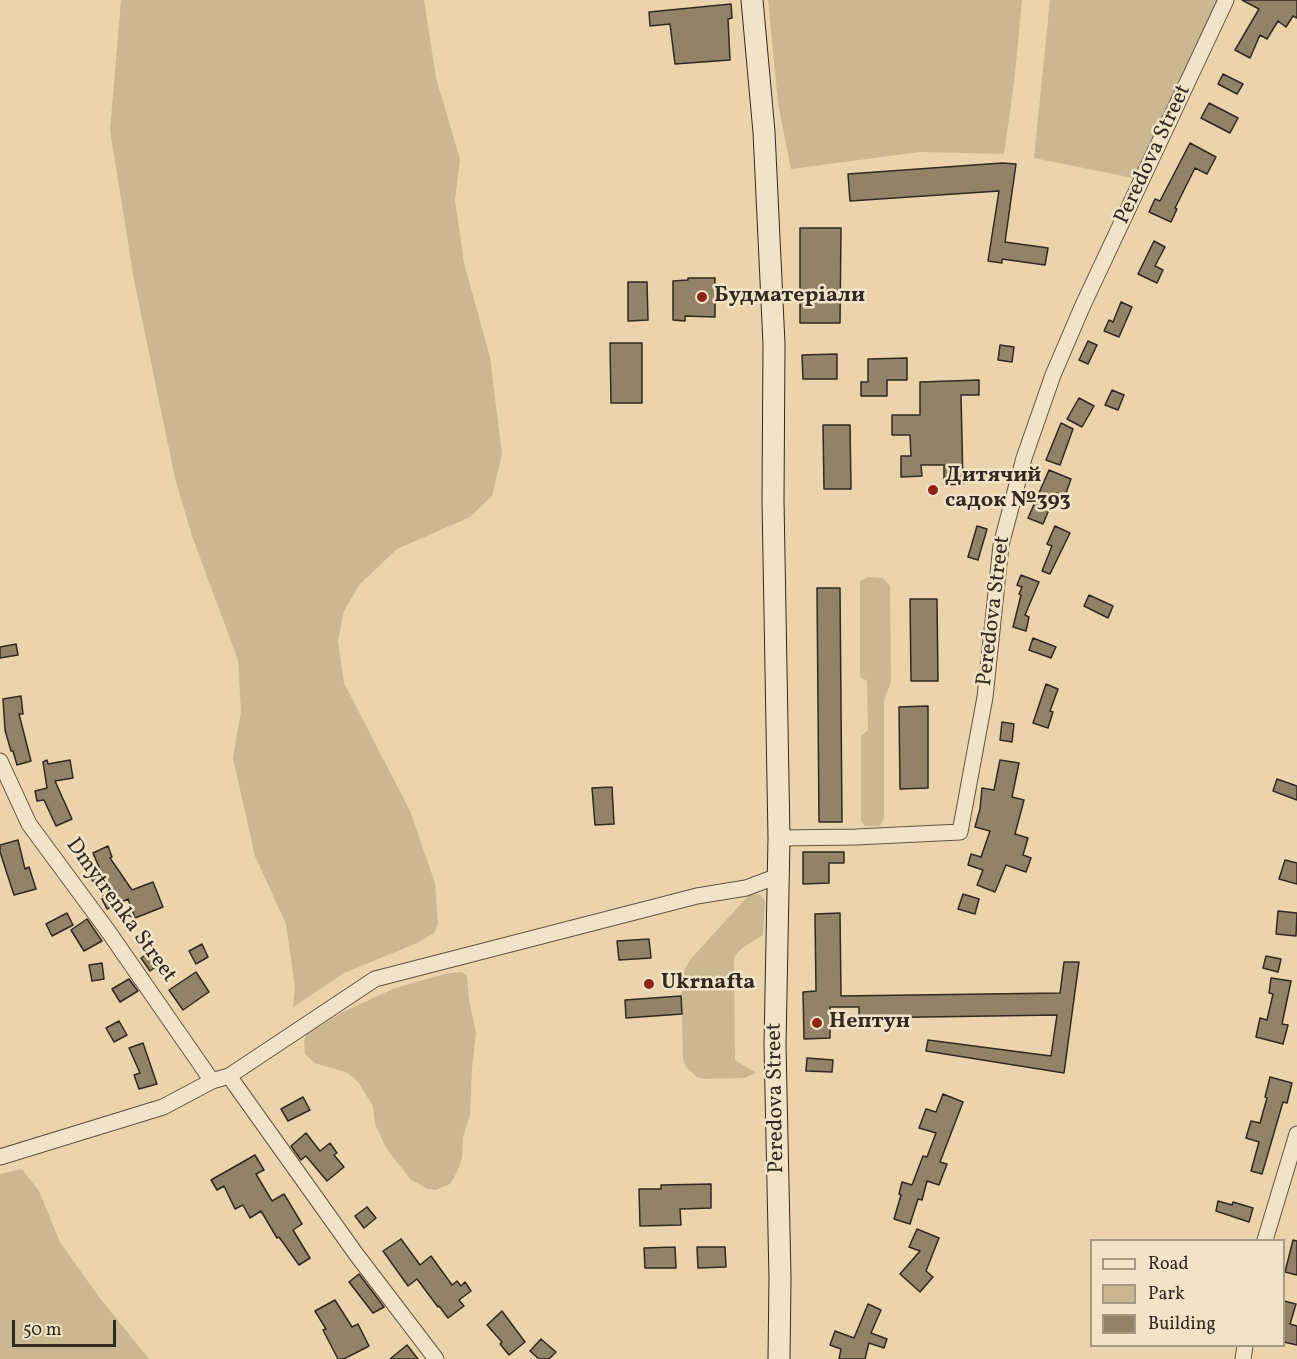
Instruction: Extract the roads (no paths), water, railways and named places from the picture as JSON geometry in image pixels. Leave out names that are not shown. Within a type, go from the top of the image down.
[{"type":"street","name":"Peredova Street","points":[[752,0],[764,132],[774,344],[773,500],[779,838],[775,1045],[780,1278],[779,1359]]},
{"type":"street","name":"Peredova Street","points":[[779,838],[960,832],[985,697],[1001,545],[1024,458],[1053,375],[1083,305],[1226,0]]},
{"type":"street","name":"Dmytrenka Street","points":[[0,762],[29,824],[108,931],[212,1081]]},
{"type":"street","points":[[0,1157],[163,1107],[212,1081],[229,1076],[375,979],[697,896],[746,888],[778,876]]},
{"type":"street","points":[[229,1076],[356,1254],[436,1359]]},
{"type":"street","points":[[1265,1239],[1297,1134]]},
{"type":"place","name":"Будматеріали","points":[[702,297]]},
{"type":"place","name":"Дитячий садок №393","points":[[933,490]]},
{"type":"place","name":"Ukrnafta","points":[[649,984]]},
{"type":"place","name":"Нептун","points":[[817,1023]]}]
